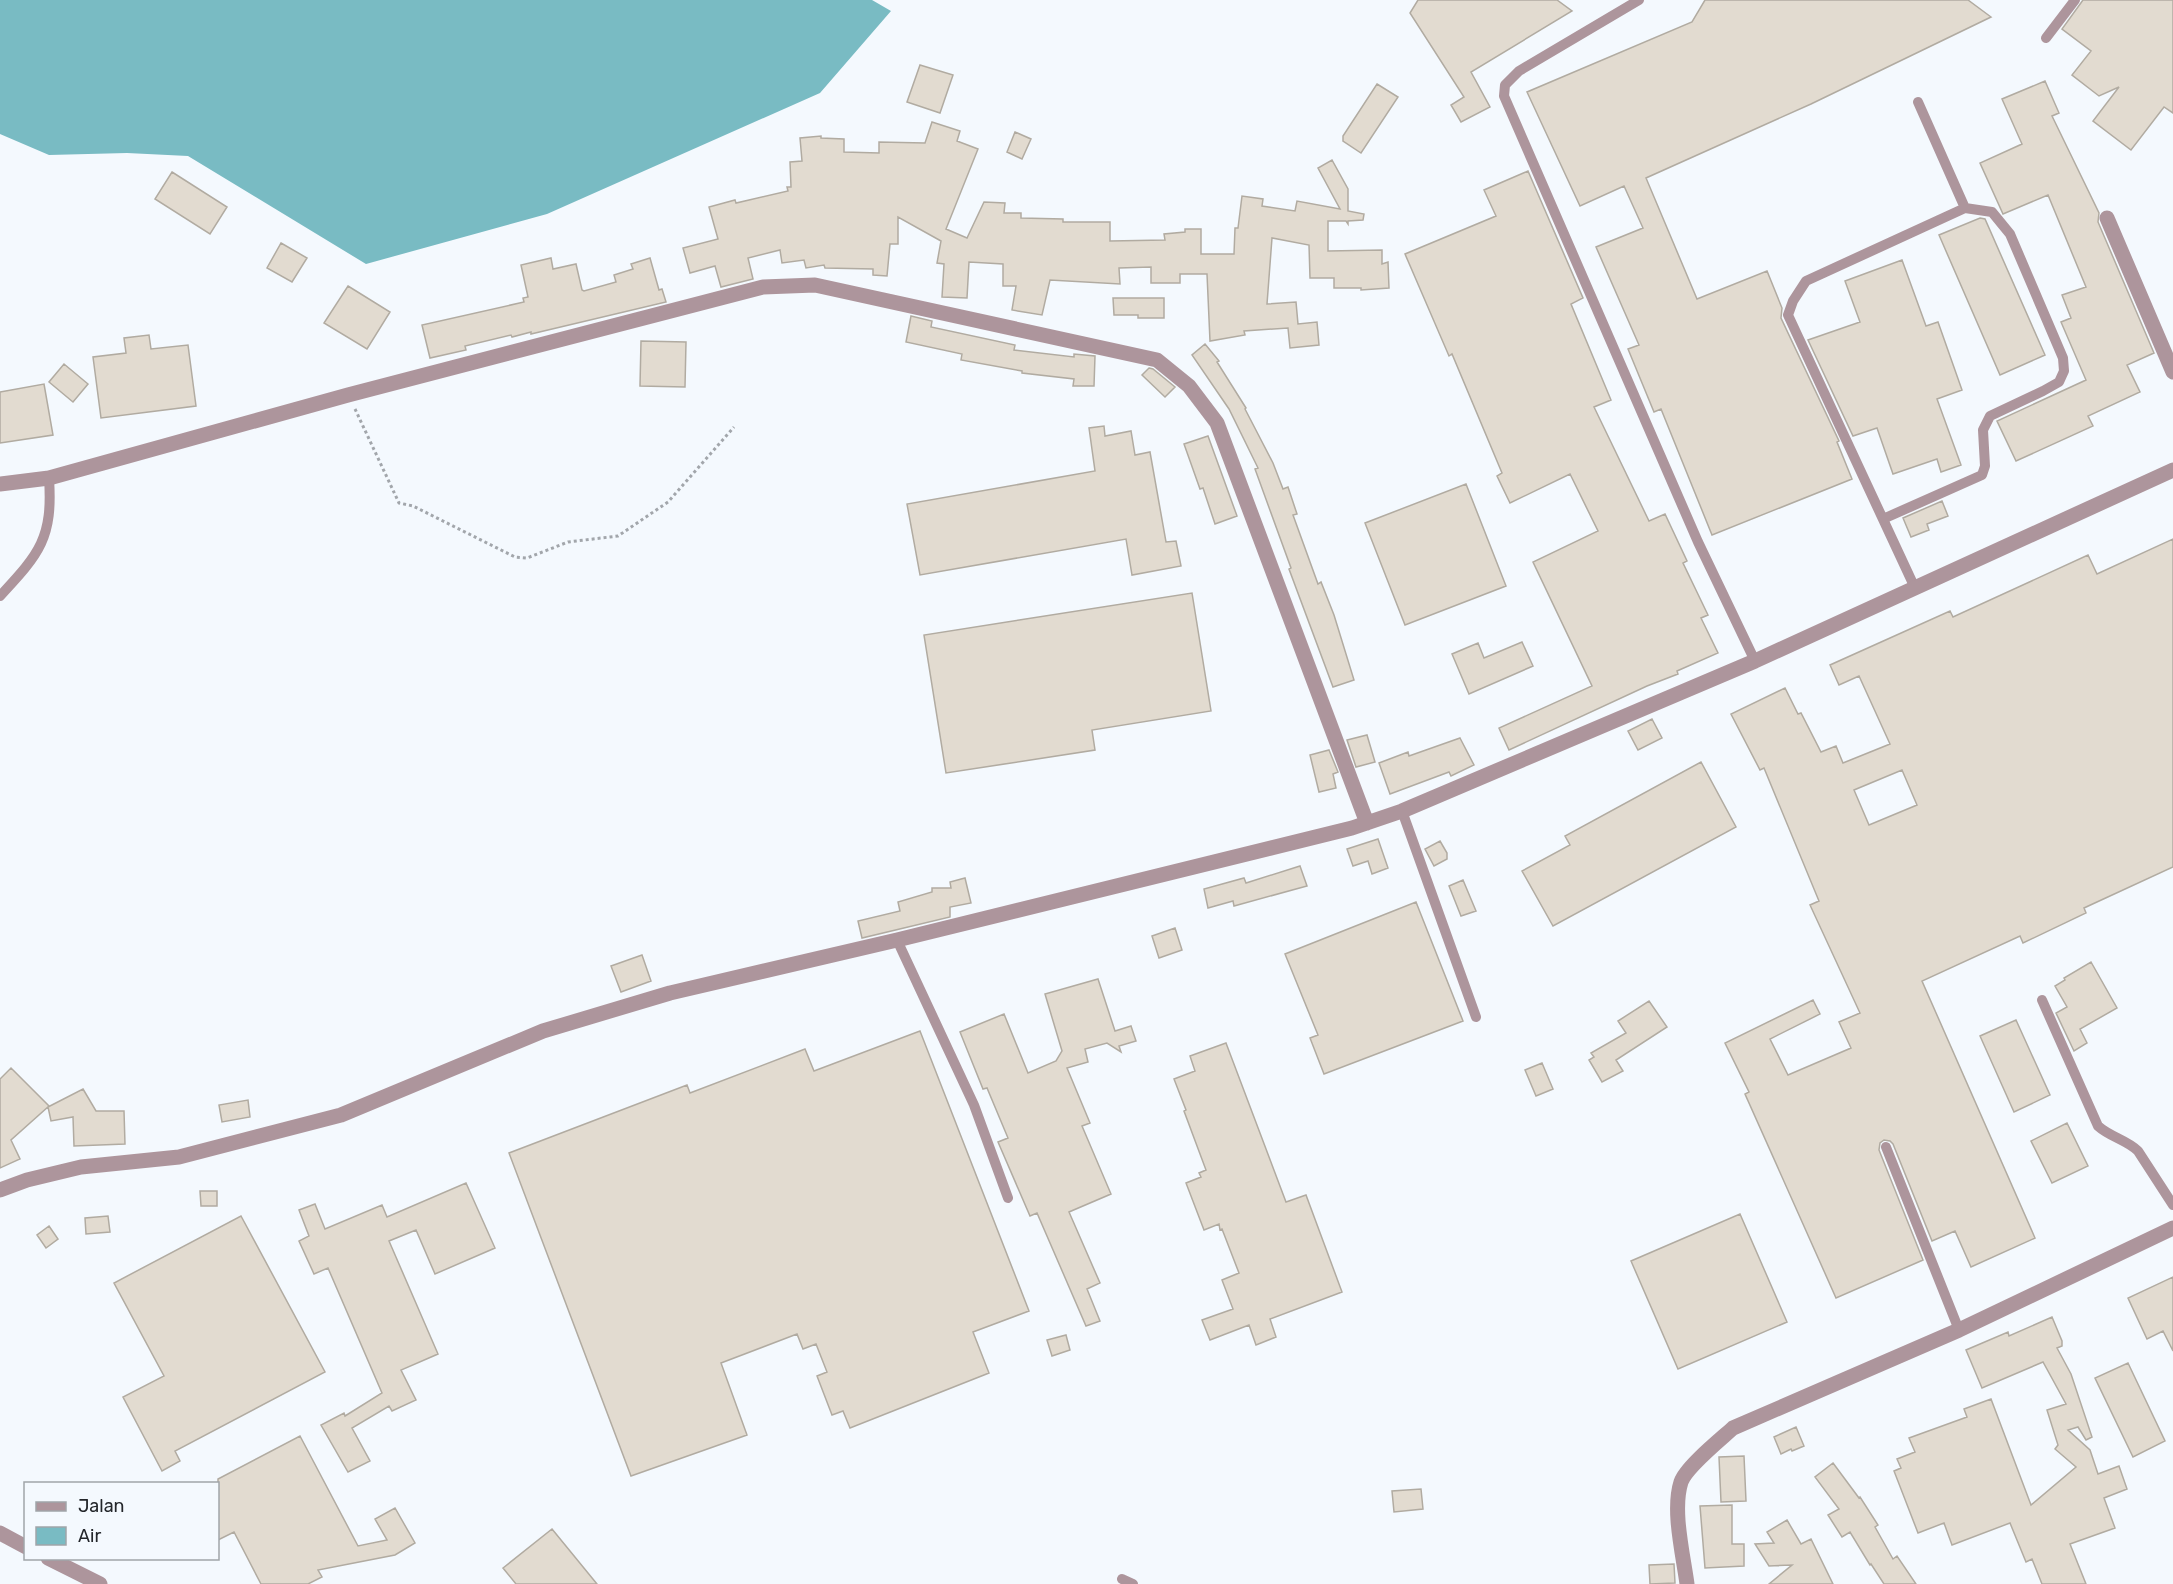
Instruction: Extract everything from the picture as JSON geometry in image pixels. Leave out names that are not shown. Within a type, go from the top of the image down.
[{"type":"street","points":[[2107,218],[2173,372]]},
{"type":"street","points":[[0,484],[50,478],[348,395],[764,287],[815,285],[1157,360],[1189,386],[1217,423],[1367,823]]},
{"type":"street","points":[[0,1190],[27,1180],[81,1167],[179,1157],[341,1115],[543,1030],[670,993],[897,940],[1367,823],[1402,811],[1755,661],[2173,470]]},
{"type":"street","points":[[1687,1584],[1678,1509],[1682,1480],[1733,1428],[1959,1330],[2173,1228]]},
{"type":"street","points":[[0,1533],[24,1546]]},
{"type":"street","points":[[52,1560],[100,1584]]},
{"type":"lane","points":[[1639,0],[1519,72],[1505,86],[1504,96],[1698,542],[1755,661]]},
{"type":"lane","points":[[2046,38],[2075,0]]},
{"type":"lane","points":[[1918,102],[1965,208]]},
{"type":"lane","points":[[1883,519],[1982,475],[1985,466],[1983,430],[1990,416],[2059,382],[2064,371],[2063,358],[2010,234],[1992,212],[1965,208],[1806,281],[1793,301],[1788,315],[1915,588]]},
{"type":"lane","points":[[0,596],[39,549],[48,527],[51,506],[50,478]]},
{"type":"lane","points":[[1402,811],[1476,1017]]},
{"type":"lane","points":[[897,940],[974,1105],[1008,1198]]},
{"type":"lane","points":[[2042,1000],[2098,1126],[2138,1151],[2173,1205]]},
{"type":"lane","points":[[1886,1147],[1959,1330]]},
{"type":"path","points":[[348,395],[399,503],[413,506],[515,557],[527,558],[568,542],[618,536],[668,502],[735,427]]},
{"type":"water","points":[[0,0],[872,0],[891,11],[820,93],[547,214],[366,264],[188,156],[127,153],[49,155],[0,134]]},
{"type":"building","points":[[1418,0],[1557,0],[1572,11],[1471,72],[1490,107],[1461,122],[1451,105],[1464,97],[1410,13]]},
{"type":"building","points":[[1705,0],[1968,0],[1991,17],[1811,104],[1646,178],[1697,299],[1767,271],[1782,308],[1781,318],[1839,441],[1837,442],[1852,479],[1712,535],[1661,409],[1654,412],[1628,349],[1639,345],[1596,247],[1643,228],[1624,186],[1580,206],[1527,92],[1692,22]]},
{"type":"building","points":[[2083,0],[2173,0],[2173,113],[2164,107],[2131,150],[2093,121],[2119,87],[2099,96],[2072,75],[2091,51],[2062,29]]},
{"type":"building","points":[[920,65],[953,75],[940,113],[907,102]]},
{"type":"building","points":[[2045,81],[2059,113],[2052,116],[2099,213],[2098,222],[2154,353],[2127,365],[2140,392],[2088,416],[2093,426],[2016,461],[1997,421],[2086,380],[2061,322],[2071,318],[2062,295],[2086,287],[2048,195],[2003,214],[1980,163],[2022,144],[2002,99]]},
{"type":"building","points":[[1377,84],[1398,97],[1361,153],[1343,141],[1343,136]]},
{"type":"building","points":[[932,122],[960,131],[957,141],[978,149],[946,229],[967,238],[984,202],[1005,203],[1004,213],[1021,213],[1021,218],[1063,219],[1063,222],[1110,222],[1110,241],[1165,240],[1164,234],[1185,232],[1185,229],[1201,229],[1201,254],[1234,254],[1235,228],[1238,228],[1242,196],[1263,199],[1262,206],[1295,211],[1297,201],[1340,209],[1318,168],[1332,160],[1348,189],[1348,211],[1364,214],[1363,220],[1348,221],[1348,224],[1346,221],[1328,221],[1328,251],[1382,250],[1382,264],[1388,262],[1389,288],[1361,290],[1361,288],[1334,288],[1334,278],[1310,278],[1309,245],[1272,238],[1267,304],[1296,302],[1298,324],[1317,322],[1319,345],[1290,348],[1288,328],[1244,331],[1245,335],[1210,341],[1207,274],[1180,274],[1180,283],[1151,283],[1151,267],[1119,268],[1120,284],[1050,280],[1042,315],[1012,310],[1016,286],[1003,286],[1003,264],[969,262],[967,298],[942,297],[944,264],[937,263],[941,241],[898,217],[898,244],[890,244],[887,276],[873,275],[873,269],[825,268],[824,265],[806,268],[804,260],[782,263],[780,250],[748,258],[753,279],[721,287],[715,266],[690,273],[683,248],[718,239],[709,207],[788,191],[787,187],[791,187],[790,162],[802,161],[800,138],[821,136],[821,138],[844,139],[844,152],[879,153],[879,142],[925,143]]},
{"type":"building","points":[[1015,132],[1031,139],[1022,159],[1007,152]]},
{"type":"building","points":[[1528,171],[1583,298],[1571,304],[1611,400],[1594,407],[1649,521],[1665,514],[1687,561],[1683,563],[1708,615],[1701,618],[1718,653],[1677,671],[1678,674],[1509,750],[1499,728],[1592,686],[1533,562],[1598,531],[1570,474],[1510,503],[1497,476],[1502,473],[1452,354],[1449,356],[1405,254],[1496,216],[1484,190]]},
{"type":"building","points":[[172,172],[227,207],[210,234],[155,199]]},
{"type":"building","points":[[1980,218],[1985,219],[2045,355],[2000,375],[1939,235]]},
{"type":"building","points":[[281,243],[307,258],[292,282],[267,268]]},
{"type":"building","points":[[551,258],[553,269],[576,264],[584,291],[616,282],[614,275],[633,269],[631,264],[650,258],[659,290],[662,289],[666,302],[531,334],[531,332],[512,337],[511,335],[465,346],[466,350],[430,358],[422,325],[524,302],[523,298],[528,297],[521,265]]},
{"type":"building","points":[[1902,260],[1926,326],[1938,322],[1962,390],[1937,399],[1961,465],[1941,472],[1937,459],[1893,474],[1877,428],[1853,436],[1808,340],[1860,322],[1845,281]]},
{"type":"building","points":[[348,286],[390,312],[367,349],[324,323]]},
{"type":"building","points":[[1113,298],[1164,298],[1164,318],[1114,315]]},
{"type":"building","points":[[911,316],[932,321],[931,327],[1015,345],[1014,350],[1074,357],[1074,354],[1095,356],[1094,386],[1073,386],[1074,379],[1022,373],[1022,371],[961,360],[962,354],[906,342]]},
{"type":"building","points":[[149,335],[151,349],[188,345],[196,406],[101,418],[93,357],[126,353],[124,338]]},
{"type":"building","points":[[641,341],[686,342],[685,387],[640,386]]},
{"type":"building","points":[[1205,344],[1219,361],[1217,362],[1246,408],[1283,489],[1288,487],[1297,514],[1293,515],[1318,584],[1321,582],[1334,615],[1354,680],[1333,687],[1289,569],[1291,568],[1255,469],[1258,468],[1229,409],[1192,355]]},
{"type":"building","points":[[64,364],[88,384],[73,402],[49,382]]},
{"type":"building","points":[[1149,368],[1175,387],[1165,397],[1142,375]]},
{"type":"building","points":[[44,384],[53,435],[0,443],[0,392]]},
{"type":"building","points":[[1104,426],[1105,436],[1131,431],[1135,455],[1150,452],[1166,542],[1176,541],[1181,566],[1132,575],[1126,539],[920,575],[907,504],[1095,471],[1089,428]]},
{"type":"building","points":[[1208,436],[1237,516],[1215,524],[1203,488],[1200,489],[1184,444]]},
{"type":"building","points":[[1466,484],[1506,586],[1405,625],[1365,523]]},
{"type":"building","points":[[1942,501],[1948,516],[1927,524],[1929,530],[1911,537],[1903,518]]},
{"type":"building","points":[[2173,539],[2173,867],[2084,908],[2086,913],[2023,943],[2020,936],[1922,981],[2035,1238],[1971,1267],[1955,1231],[1932,1241],[1893,1144],[1884,1140],[1880,1143],[1879,1150],[1923,1260],[1836,1298],[1745,1094],[1749,1092],[1725,1043],[1813,1000],[1820,1014],[1770,1039],[1788,1075],[1851,1048],[1839,1022],[1860,1013],[1810,905],[1819,901],[1764,768],[1760,770],[1731,714],[1785,688],[1821,752],[1836,746],[1843,763],[1890,744],[1859,676],[1839,685],[1830,665],[1950,611],[1953,617],[2088,555],[2097,574]],"holes":[[[1902,770],[1917,805],[1869,825],[1854,790]]]},
{"type":"building","points":[[1192,593],[1211,711],[1092,730],[1095,750],[946,773],[924,635]]},
{"type":"building","points":[[1522,642],[1533,666],[1469,694],[1452,654],[1478,643],[1484,658]]},
{"type":"building","points":[[1652,719],[1662,738],[1638,750],[1628,731]]},
{"type":"building","points":[[1367,735],[1375,762],[1356,767],[1347,740]]},
{"type":"building","points":[[1460,738],[1474,765],[1451,776],[1449,772],[1390,794],[1379,763],[1408,752],[1409,756]]},
{"type":"building","points":[[1329,750],[1338,772],[1333,774],[1336,788],[1319,792],[1310,755]]},
{"type":"building","points":[[1701,762],[1736,827],[1553,926],[1522,871],[1570,845],[1565,836]]},
{"type":"building","points":[[1378,839],[1388,868],[1372,874],[1368,861],[1353,866],[1347,849]]},
{"type":"building","points":[[1440,841],[1447,853],[1447,859],[1434,866],[1425,849]]},
{"type":"building","points":[[1300,866],[1307,886],[1234,906],[1233,901],[1208,908],[1204,889],[1244,878],[1246,883]]},
{"type":"building","points":[[965,878],[971,903],[950,907],[950,917],[862,938],[858,921],[900,911],[898,902],[932,892],[932,888],[951,888],[950,882]]},
{"type":"building","points":[[1463,880],[1476,911],[1461,916],[1449,886]]},
{"type":"building","points":[[1416,902],[1463,1021],[1324,1074],[1310,1038],[1318,1035],[1285,954]]},
{"type":"building","points":[[1175,928],[1182,950],[1159,958],[1152,936]]},
{"type":"building","points":[[642,955],[651,981],[621,992],[611,966]]},
{"type":"building","points":[[2091,962],[2117,1008],[2080,1029],[2087,1043],[2074,1051],[2056,1013],[2067,1007],[2055,986]]},
{"type":"building","points":[[1098,979],[1115,1031],[1131,1026],[1136,1041],[1119,1046],[1121,1052],[1107,1043],[1085,1049],[1088,1062],[1067,1068],[1090,1123],[1082,1126],[1111,1194],[1069,1212],[1100,1283],[1087,1289],[1100,1321],[1086,1326],[1037,1213],[1030,1216],[998,1142],[1008,1138],[987,1088],[983,1089],[960,1032],[1004,1014],[1028,1073],[1056,1061],[1062,1051],[1045,994]]},
{"type":"building","points":[[1649,1001],[1667,1027],[1616,1060],[1623,1071],[1602,1082],[1589,1060],[1594,1057],[1591,1053],[1626,1033],[1618,1021]]},
{"type":"building","points":[[2016,1020],[2050,1095],[2014,1112],[1980,1036]]},
{"type":"building","points":[[920,1031],[1029,1311],[973,1332],[989,1373],[850,1428],[843,1411],[832,1415],[817,1376],[827,1372],[816,1344],[803,1349],[797,1334],[721,1363],[747,1435],[631,1476],[509,1153],[687,1085],[690,1093],[805,1049],[814,1071]]},
{"type":"building","points":[[1226,1043],[1286,1202],[1306,1195],[1342,1292],[1270,1319],[1276,1337],[1256,1345],[1249,1325],[1210,1340],[1202,1320],[1233,1309],[1222,1280],[1239,1273],[1219,1224],[1204,1230],[1186,1183],[1201,1177],[1199,1173],[1206,1170],[1174,1079],[1195,1071],[1190,1056]]},
{"type":"building","points":[[1542,1063],[1553,1089],[1536,1096],[1525,1070]]},
{"type":"building","points":[[11,1068],[49,1106],[11,1140],[20,1159],[0,1168],[0,1079]]},
{"type":"building","points":[[83,1089],[96,1111],[124,1111],[125,1144],[74,1146],[73,1117],[51,1121],[48,1107]]},
{"type":"building","points":[[248,1100],[250,1117],[222,1122],[219,1105]]},
{"type":"building","points":[[2067,1123],[2088,1166],[2052,1183],[2031,1141]]},
{"type":"building","points":[[466,1183],[495,1248],[435,1274],[416,1230],[389,1241],[438,1354],[401,1370],[416,1400],[392,1411],[389,1406],[352,1428],[370,1461],[348,1472],[321,1425],[344,1413],[345,1416],[382,1393],[328,1268],[314,1274],[299,1241],[309,1236],[299,1210],[315,1204],[325,1229],[382,1205],[387,1217]]},
{"type":"building","points":[[200,1191],[217,1191],[217,1206],[201,1206]]},
{"type":"building","points":[[1740,1214],[1787,1322],[1678,1369],[1631,1261]]},
{"type":"building","points":[[108,1216],[110,1232],[86,1234],[85,1218]]},
{"type":"building","points":[[241,1216],[325,1372],[175,1451],[180,1461],[162,1471],[123,1397],[164,1376],[114,1283]]},
{"type":"building","points":[[49,1226],[58,1239],[46,1248],[37,1235]]},
{"type":"building","points":[[2173,1277],[2173,1351],[2163,1331],[2147,1339],[2128,1298]]},
{"type":"building","points":[[2052,1317],[2062,1341],[2062,1346],[2057,1348],[2071,1374],[2092,1437],[2086,1440],[2078,1427],[2068,1430],[2090,1450],[2098,1474],[2119,1466],[2127,1489],[2104,1498],[2115,1528],[2070,1544],[2086,1584],[2042,1584],[2032,1559],[2026,1562],[2010,1523],[1952,1545],[1944,1523],[1918,1533],[1894,1471],[1901,1468],[1897,1459],[1915,1452],[1909,1438],[1967,1417],[1964,1409],[1991,1399],[2031,1505],[2076,1467],[2055,1449],[2058,1445],[2047,1410],[2066,1404],[2043,1362],[1982,1388],[1966,1350],[2008,1332],[2009,1336]]},
{"type":"building","points":[[1066,1335],[1070,1350],[1052,1356],[1047,1340]]},
{"type":"building","points":[[2128,1363],[2165,1441],[2133,1457],[2095,1378]]},
{"type":"building","points":[[1796,1427],[1804,1446],[1781,1454],[1774,1437]]},
{"type":"building","points":[[300,1436],[358,1546],[387,1540],[375,1519],[395,1508],[415,1543],[395,1555],[318,1570],[322,1577],[308,1584],[261,1584],[234,1532],[219,1540],[218,1479]]},
{"type":"building","points":[[1744,1456],[1746,1501],[1721,1502],[1719,1457]]},
{"type":"building","points":[[1833,1463],[1860,1497],[1878,1525],[1875,1527],[1893,1559],[1897,1556],[1916,1584],[1884,1584],[1850,1532],[1842,1537],[1828,1515],[1839,1509],[1815,1477]]},
{"type":"building","points":[[1421,1489],[1423,1509],[1394,1512],[1392,1491]]},
{"type":"building","points":[[1732,1505],[1732,1544],[1744,1544],[1744,1566],[1705,1568],[1700,1506]]},
{"type":"building","points":[[1787,1520],[1801,1544],[1811,1539],[1833,1584],[1769,1584],[1792,1565],[1769,1566],[1755,1544],[1774,1543],[1767,1532]]},
{"type":"building","points":[[552,1529],[597,1584],[516,1584],[503,1568]]},
{"type":"building","points":[[1674,1564],[1675,1583],[1650,1584],[1649,1565]]}]
